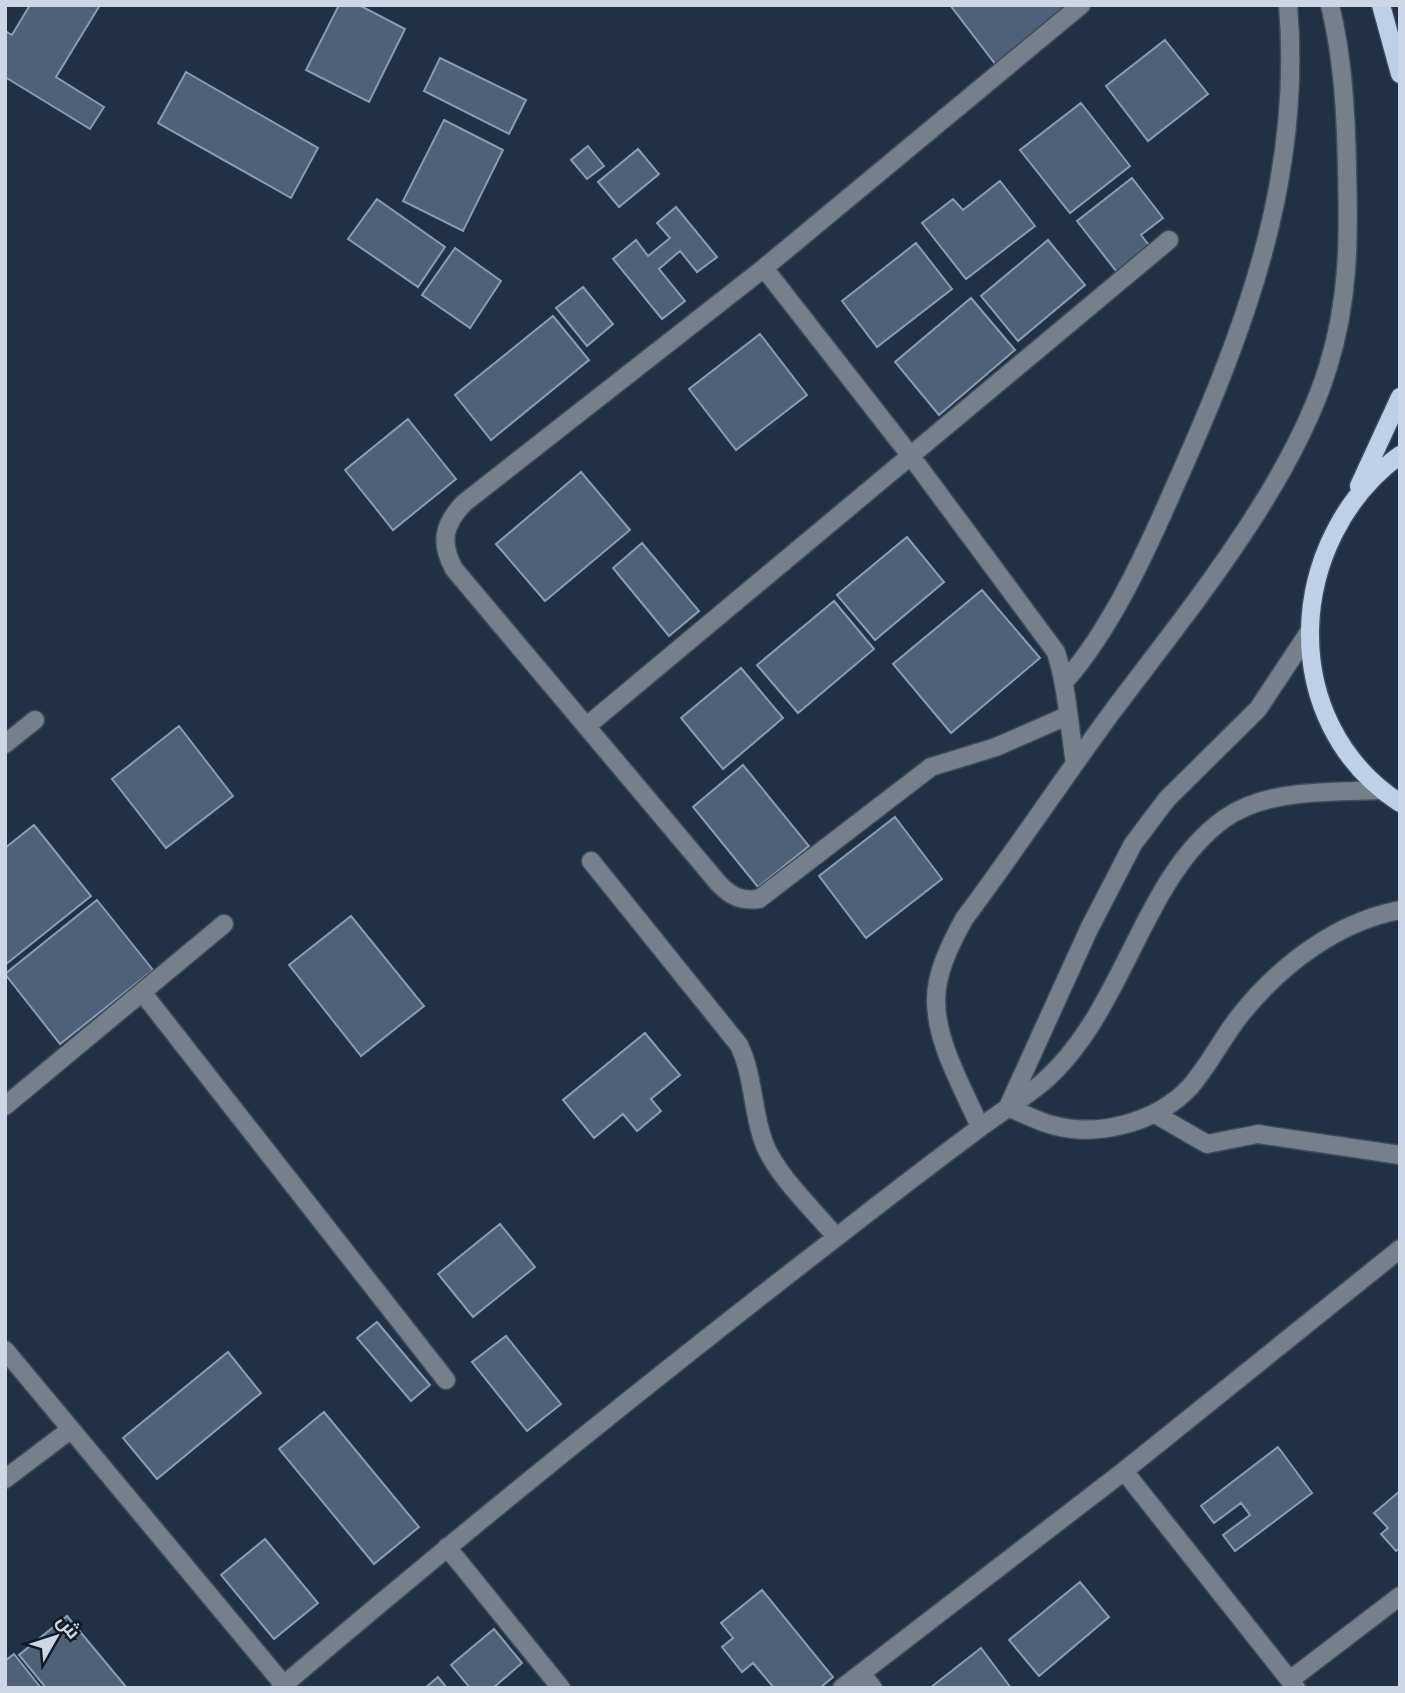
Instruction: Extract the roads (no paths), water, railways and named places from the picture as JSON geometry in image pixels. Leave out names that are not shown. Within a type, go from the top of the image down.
[{"type":"main road","points":[[1381,5],[1400,74]]},
{"type":"main road","points":[[1400,397],[1321,562],[1312,597],[1309,632],[1311,673],[1325,712],[1344,749],[1381,790],[1400,803]]},
{"type":"main road","points":[[1353,500],[1400,455]]},
{"type":"street","points":[[1067,716],[996,747],[931,768],[759,899],[744,901],[730,895],[719,884],[588,725],[454,569],[445,553],[444,534],[451,517],[764,268],[1081,5]]},
{"type":"street","points":[[1065,681],[1082,663],[1155,531],[1239,336],[1267,244],[1282,180],[1290,115],[1292,49],[1288,5]]},
{"type":"street","points":[[980,1127],[940,1030],[936,999],[941,971],[964,919],[1075,763],[1213,578],[1268,492],[1304,426],[1328,368],[1344,298],[1350,246],[1346,112],[1329,5]]},
{"type":"street","points":[[588,725],[1169,240]]},
{"type":"street","points":[[764,268],[910,455],[1056,652],[1065,681],[1067,716],[1075,763]]},
{"type":"street","points":[[1008,1107],[1089,929],[1133,844],[1167,799],[1258,709],[1309,632]]},
{"type":"street","points":[[5,744],[35,720]]},
{"type":"street","points":[[5,1350],[282,1686],[447,1547],[836,1237],[1042,1083],[1086,1034],[1178,867],[1200,838],[1228,816],[1260,802],[1293,796],[1381,790]]},
{"type":"street","points":[[592,861],[739,1045],[748,1063],[760,1127],[768,1153],[836,1237]]},
{"type":"street","points":[[1008,1107],[1054,1126],[1106,1129],[1155,1114],[1188,1089],[1215,1055],[1240,1015],[1271,980],[1307,950],[1349,927],[1400,910]]},
{"type":"street","points":[[5,1106],[224,923]]},
{"type":"street","points":[[142,992],[446,1380]]},
{"type":"street","points":[[1155,1114],[1207,1144],[1258,1134],[1400,1155]]},
{"type":"street","points":[[842,1688],[1124,1471],[1400,1249]]},
{"type":"street","points":[[5,1479],[70,1430]]},
{"type":"street","points":[[1124,1471],[1293,1684],[1400,1595]]},
{"type":"street","points":[[447,1547],[561,1688]]},
{"type":"street","points":[[861,1673],[873,1688]]}]
